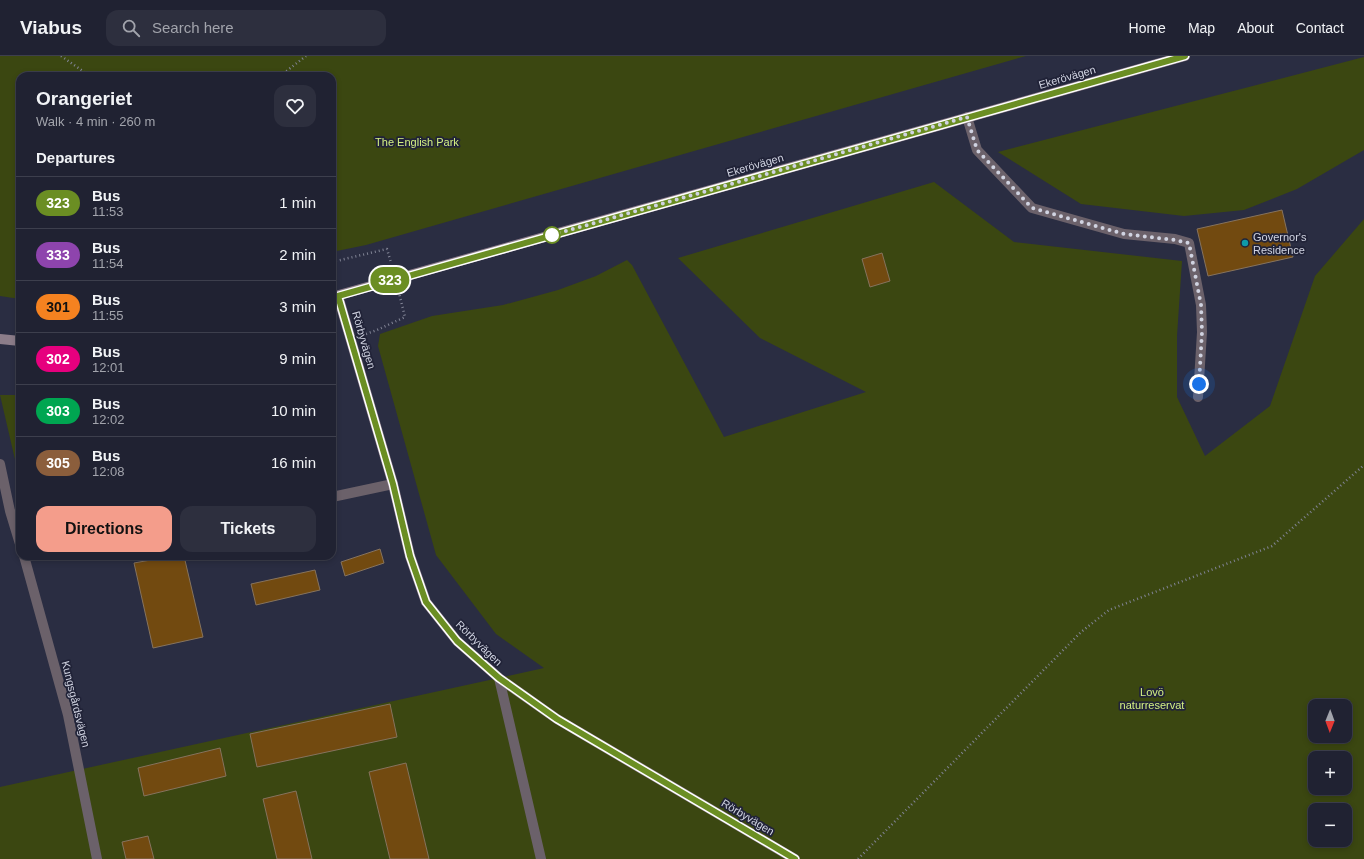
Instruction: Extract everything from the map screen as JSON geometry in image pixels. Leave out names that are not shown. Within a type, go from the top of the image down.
[{"type":"main road","name":"Ekerövägen","points":[[336,296],[1185,56]]},
{"type":"main road","name":"Rörbyvägen","points":[[336,298],[352,338],[393,484],[410,556],[426,602],[457,641],[499,678],[557,719],[795,859]]},
{"type":"main road","points":[[0,339],[16,340]]},
{"type":"street","points":[[967,117],[977,150],[1032,208],[1124,234],[1189,243],[1201,305],[1202,332],[1198,397]]},
{"type":"street","points":[[0,464],[16,519]]},
{"type":"street","points":[[336,496],[393,484]]},
{"type":"street","name":"Kungsgårdsvägen","points":[[25,560],[68,715],[97,859]]},
{"type":"street","points":[[499,678],[541,859]]},
{"type":"path","points":[[61,56],[84,72]]},
{"type":"path","points":[[285,72],[306,56]]},
{"type":"path","points":[[336,261],[387,249]]},
{"type":"path","points":[[352,338],[377,330],[405,317]]},
{"type":"path","points":[[858,859],[1081,632],[1109,610],[1272,546],[1364,465]]},
{"type":"green space","name":"The English Park","points":[[0,56],[1026,56],[366,245],[336,251],[336,72],[16,72],[16,298],[0,296]]},
{"type":"green space","points":[[1364,57],[1364,150],[1297,189],[1244,210],[1184,216],[1081,204],[998,152]]},
{"type":"green space","name":"Lovö naturreservat","points":[[934,182],[1014,242],[1182,261],[1177,336],[1177,397],[1205,456],[1270,406],[1315,276],[1364,219],[1364,859],[0,859],[0,787],[544,668],[496,634],[436,555],[378,346],[380,334],[432,316],[503,305],[558,290],[596,276],[627,260],[632,265],[724,437],[866,392],[760,338],[678,258]]},
{"type":"green space","points":[[0,395],[16,395],[16,464]]},
{"type":"building","name":"Governor's Residence","points":[[1282,210],[1293,257],[1208,276],[1197,229]]},
{"type":"building","points":[[882,253],[890,281],[870,287],[862,259]]},
{"type":"building","points":[[380,549],[384,563],[345,576],[341,562]]},
{"type":"building","points":[[151,560],[185,560],[203,637],[153,648],[134,563]]},
{"type":"building","points":[[315,570],[320,590],[256,605],[251,584]]},
{"type":"building","points":[[390,704],[397,737],[257,767],[250,734]]},
{"type":"building","points":[[220,748],[226,776],[144,796],[138,768]]},
{"type":"building","points":[[406,763],[429,859],[390,859],[369,772]]},
{"type":"building","points":[[296,791],[312,859],[277,859],[263,799]]},
{"type":"building","points":[[148,836],[154,859],[126,859],[122,842]]},
{"type":"bus line","name":"323","points":[[795,859],[557,719],[499,678],[457,641],[426,602],[410,556],[393,484],[352,338],[338,296],[1185,56]]},
{"type":"place","name":"Governor's Residence","points":[[1245,243]]},
{"type":"route","points":[[552,235],[967,117],[977,150],[1032,208],[1124,234],[1189,243],[1201,305],[1202,332],[1199,384]]}]
